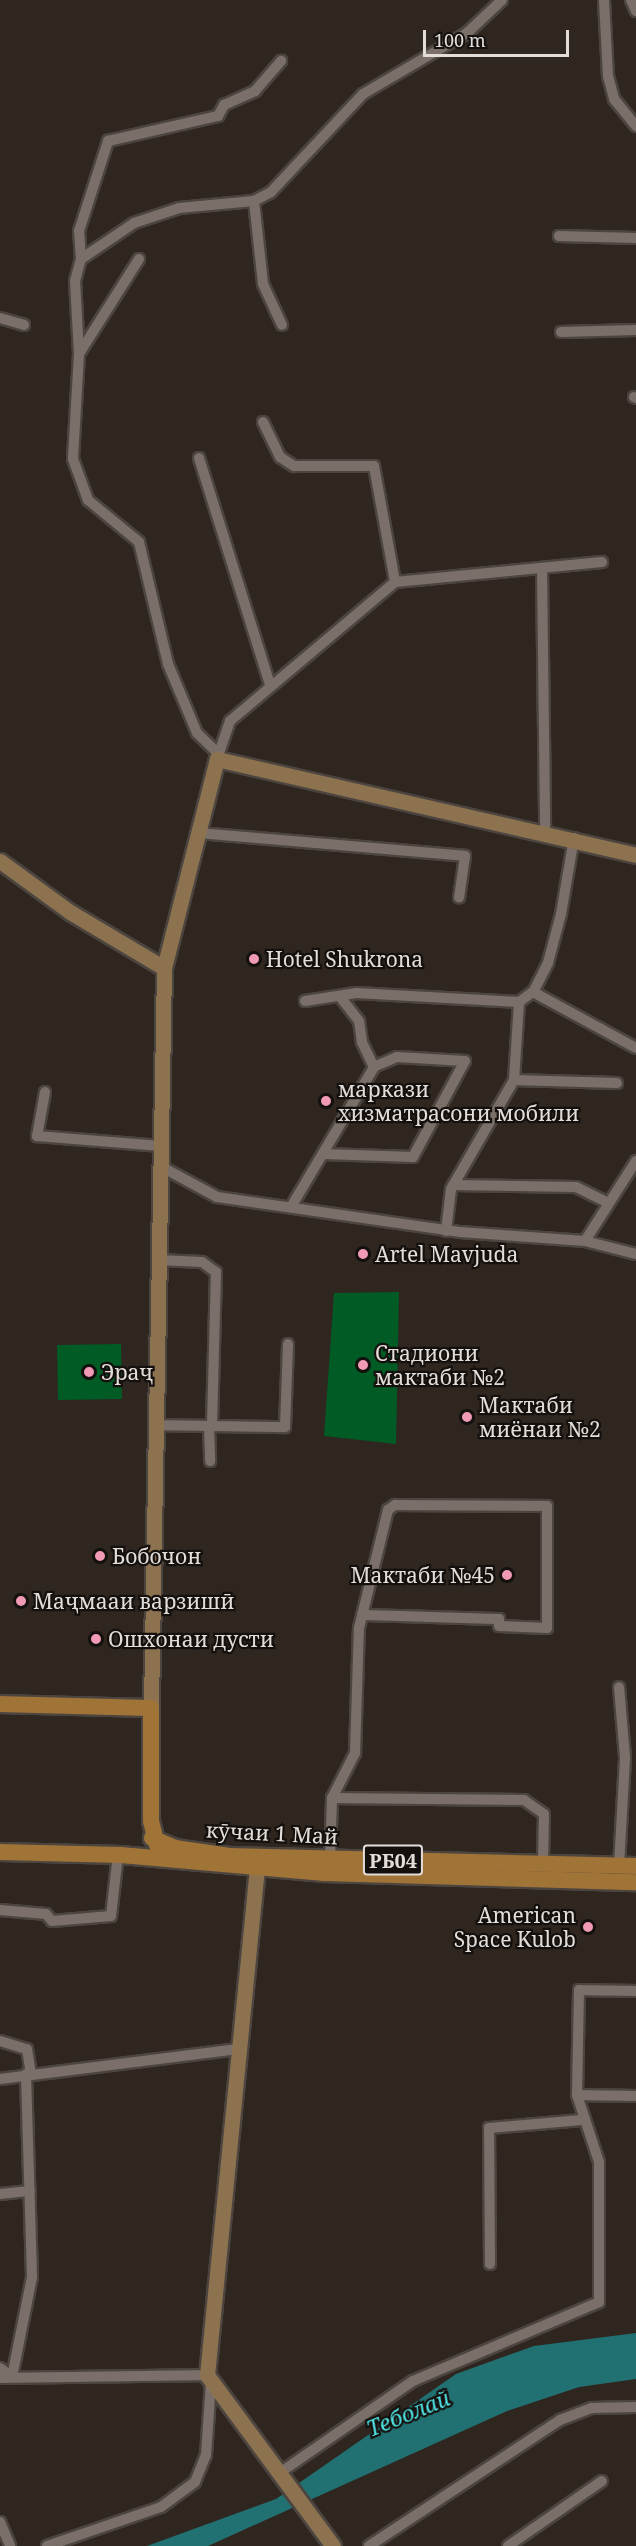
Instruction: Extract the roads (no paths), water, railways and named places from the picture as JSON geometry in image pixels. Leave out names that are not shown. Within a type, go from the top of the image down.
[{"type":"main road","points":[[0,1704],[151,1708],[152,1838],[172,1860]]},
{"type":"main road","name":"кӯчаи 1 Май","points":[[152,1838],[175,1848],[258,1863],[330,1859],[628,1866]]},
{"type":"main road","name":"РБ04","points":[[120,1855],[142,1850],[152,1838]]},
{"type":"main road","name":"кӯчаи 1 Май","points":[[0,1852],[120,1855],[172,1860],[636,1882]]},
{"type":"street","points":[[81,259],[134,223],[179,208],[254,201],[271,192],[363,94],[467,33],[502,0]]},
{"type":"street","points":[[604,0],[608,76],[614,99],[636,126]]},
{"type":"street","points":[[631,0],[636,11]]},
{"type":"street","points":[[281,61],[255,91],[224,105],[218,116],[108,141],[79,231],[81,259],[75,281],[79,354],[70,434],[78,481],[88,500],[139,542],[168,664],[197,733],[218,757],[545,831],[636,855]]},
{"type":"street","points":[[254,201],[263,284],[282,325]]},
{"type":"street","points":[[559,236],[636,238]]},
{"type":"street","points":[[79,354],[139,260]]},
{"type":"street","points":[[0,318],[24,325]]},
{"type":"street","points":[[561,332],[636,330]]},
{"type":"street","points":[[263,422],[280,457],[294,466],[374,466],[395,582]]},
{"type":"street","points":[[199,458],[270,684]]},
{"type":"street","points":[[151,1708],[154,1425],[164,968],[218,757],[230,721],[270,684],[395,582],[602,562]]},
{"type":"street","points":[[542,569],[545,831]]},
{"type":"street","points":[[198,833],[465,856],[459,898]]},
{"type":"street","points":[[305,1001],[341,998],[356,993],[519,1002],[533,992],[548,963],[561,914],[573,838]]},
{"type":"street","points":[[0,861],[70,912],[164,968]]},
{"type":"street","points":[[533,992],[636,1048]]},
{"type":"street","points":[[341,998],[359,1021],[362,1042],[374,1067]]},
{"type":"street","points":[[446,1231],[453,1185],[514,1080],[519,1002]]},
{"type":"street","points":[[291,1208],[374,1067],[396,1057],[465,1061],[413,1157],[323,1154]]},
{"type":"street","points":[[514,1080],[618,1083]]},
{"type":"street","points":[[45,1092],[37,1136],[161,1146]]},
{"type":"street","points":[[585,1241],[607,1202],[636,1161]]},
{"type":"street","points":[[160,1166],[217,1197],[446,1231],[585,1241],[636,1254]]},
{"type":"street","points":[[453,1185],[576,1186],[607,1202]]},
{"type":"street","points":[[158,1260],[202,1262],[216,1272],[210,1461]]},
{"type":"street","points":[[154,1425],[285,1426],[288,1344]]},
{"type":"street","points":[[330,1859],[332,1797],[355,1753],[362,1615],[388,1510],[396,1505],[547,1506],[547,1628],[499,1626],[499,1619],[362,1615]]},
{"type":"street","points":[[619,1687],[625,1757],[628,1866]]},
{"type":"street","points":[[332,1797],[524,1800],[544,1814],[543,1863]]},
{"type":"street","points":[[0,1910],[46,1914],[52,1921],[111,1916],[120,1855]]},
{"type":"street","points":[[47,2546],[161,2507],[195,2482],[207,2455],[209,2378],[236,2049],[258,1863]]},
{"type":"street","points":[[281,2478],[413,2381],[599,2302],[599,2162],[583,2120],[577,2095],[579,1990],[636,1991]]},
{"type":"street","points":[[0,2040],[27,2049],[29,2074],[32,2277],[12,2377]]},
{"type":"street","points":[[0,2079],[236,2049]]},
{"type":"street","points":[[577,2095],[636,2096]]},
{"type":"street","points":[[490,2264],[489,2128],[583,2120]]},
{"type":"street","points":[[0,2194],[30,2191]]},
{"type":"street","points":[[0,2368],[12,2377]]},
{"type":"street","points":[[0,2378],[209,2378]]},
{"type":"street","points":[[209,2378],[333,2546]]},
{"type":"street","points":[[369,2546],[560,2420],[592,2408],[636,2407]]},
{"type":"street","points":[[508,2546],[602,2481]]},
{"type":"street","points":[[0,2522],[10,2546]]},
{"type":"water","name":"Теболай","points":[[636,2333],[636,2379],[579,2387],[507,2411],[208,2546],[147,2546],[276,2499],[456,2374],[534,2346]]},
{"type":"place","name":"Hotel Shukrona","points":[[254,959]]},
{"type":"place","name":"маркази хизматрасони мобили","points":[[326,1101]]},
{"type":"place","name":"Artel Mavjuda","points":[[363,1254]]},
{"type":"place","name":"Стадиони мактаби №2","points":[[363,1365]]},
{"type":"place","name":"Эраҷ","points":[[89,1372]]},
{"type":"place","name":"Мактаби миёнаи №2","points":[[467,1417]]},
{"type":"place","name":"Бобочон","points":[[100,1556]]},
{"type":"place","name":"Мактаби №45","points":[[507,1575]]},
{"type":"place","name":"Маҷмааи варзишӣ","points":[[21,1601]]},
{"type":"place","name":"Ошхонаи дусти","points":[[96,1639]]},
{"type":"place","name":"American Space Kulob","points":[[588,1927]]}]
